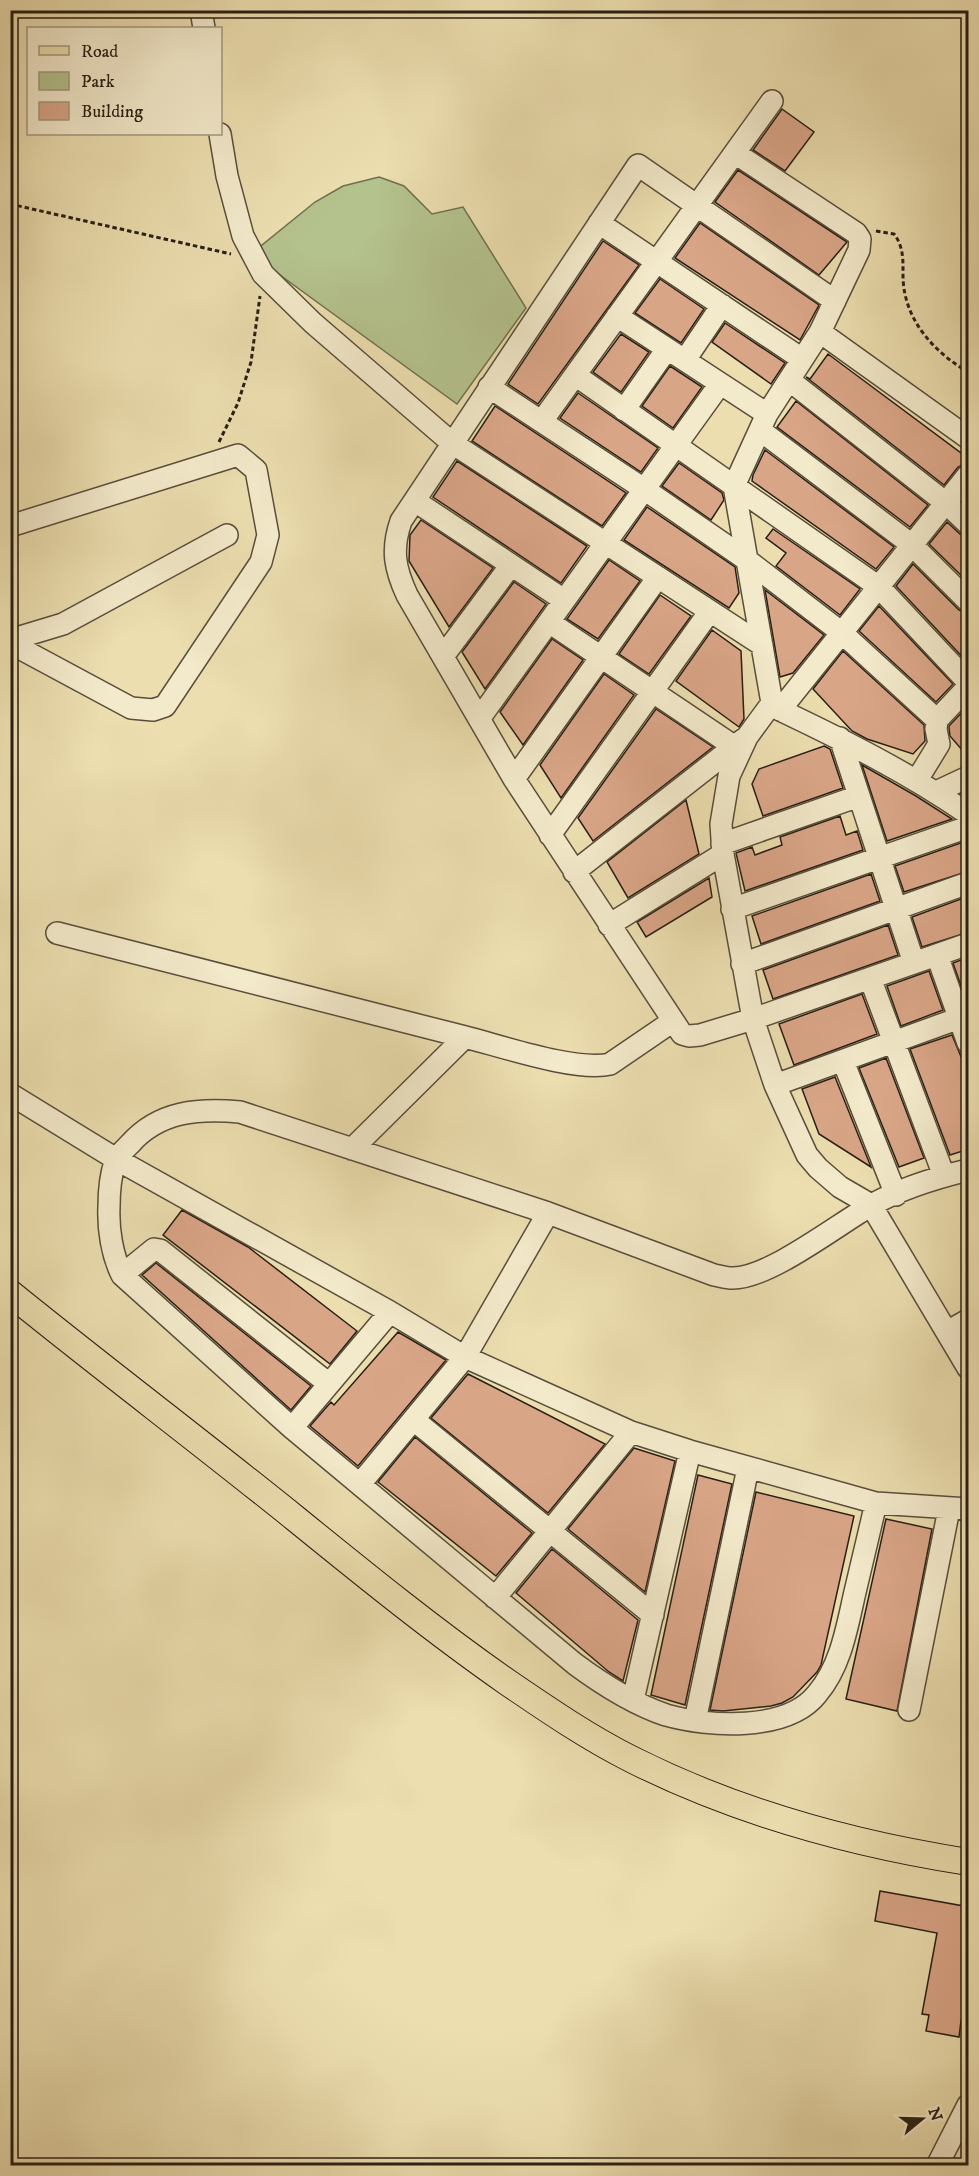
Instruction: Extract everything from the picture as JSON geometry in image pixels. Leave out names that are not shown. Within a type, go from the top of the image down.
[{"type":"main road","points":[[10,1293],[426,1623],[550,1712],[599,1742],[693,1787],[814,1830],[875,1846],[969,1862]]},
{"type":"street","points":[[201,10],[204,27]]},
{"type":"street","points":[[542,421],[772,101]]},
{"type":"street","points":[[220,135],[226,176],[243,236],[260,267],[313,322],[452,443],[762,645]]},
{"type":"street","points":[[735,153],[856,233],[860,240],[859,250],[820,332],[764,422],[734,486],[762,645],[776,706]]},
{"type":"street","points":[[835,301],[638,165],[401,521],[398,530],[396,572],[407,595],[514,778],[682,1034],[700,1035],[969,944]]},
{"type":"street","points":[[599,223],[802,359]]},
{"type":"street","points":[[624,410],[722,305]]},
{"type":"street","points":[[617,316],[720,384],[912,545],[969,601]]},
{"type":"street","points":[[820,332],[969,438]]},
{"type":"street","points":[[575,375],[879,587],[969,682]]},
{"type":"street","points":[[789,380],[946,503],[969,524]]},
{"type":"street","points":[[479,719],[720,384]]},
{"type":"street","points":[[489,387],[644,489],[747,561],[842,633],[937,720]]},
{"type":"street","points":[[10,526],[238,454],[256,470],[268,535],[261,562],[165,706],[153,710],[131,708],[10,642]]},
{"type":"street","points":[[574,872],[741,742],[842,633],[969,475]]},
{"type":"street","points":[[414,501],[564,600]]},
{"type":"street","points":[[10,642],[63,624],[227,535]]},
{"type":"street","points":[[444,656],[511,565]]},
{"type":"street","points":[[514,778],[658,577]]},
{"type":"street","points":[[550,835],[710,611]]},
{"type":"street","points":[[549,622],[653,692],[741,742]]},
{"type":"street","points":[[917,780],[939,744],[937,720],[969,687]]},
{"type":"street","points":[[776,706],[917,780],[969,814]]},
{"type":"street","points":[[840,738],[914,963]]},
{"type":"street","points":[[741,742],[729,776],[721,824],[722,849],[753,1018],[775,1085],[807,1155],[840,1187],[871,1205],[969,1368]]},
{"type":"street","points":[[936,792],[969,777]]},
{"type":"street","points":[[609,925],[722,849],[859,796]]},
{"type":"street","points":[[732,909],[969,827]]},
{"type":"street","points":[[742,964],[969,883]]},
{"type":"street","points":[[57,933],[579,1065],[610,1064],[673,1021]]},
{"type":"street","points":[[937,955],[964,1017],[969,1042]]},
{"type":"street","points":[[870,978],[944,1176]]},
{"type":"street","points":[[775,1085],[964,1017]]},
{"type":"street","points":[[352,1149],[465,1037]]},
{"type":"street","points":[[843,1061],[896,1194]]},
{"type":"street","points":[[10,1094],[116,1159],[390,1312],[465,1357],[631,1432],[748,1468],[876,1503],[959,1509],[909,1710]]},
{"type":"street","points":[[876,1503],[841,1649],[817,1695],[807,1704],[776,1720],[735,1723],[695,1721],[665,1714],[604,1686],[495,1598],[292,1428],[122,1275],[113,1251],[108,1217],[109,1183],[116,1159],[139,1134],[150,1126],[178,1114],[210,1109],[240,1112],[548,1213],[714,1275],[734,1278],[776,1264],[871,1205],[944,1176],[969,1170]]},
{"type":"street","points":[[360,1484],[465,1357],[548,1213]]},
{"type":"street","points":[[122,1275],[154,1249],[160,1250],[329,1384]]},
{"type":"street","points":[[292,1428],[390,1312]]},
{"type":"street","points":[[947,1332],[969,1320]]},
{"type":"street","points":[[414,1420],[653,1615]]},
{"type":"street","points":[[495,1598],[631,1432]]},
{"type":"street","points":[[633,1700],[690,1451]]},
{"type":"street","points":[[695,1721],[748,1468]]},
{"type":"street","points":[[937,2166],[969,2105]]},
{"type":"path","points":[[10,204],[260,267],[250,362],[238,403],[208,464]]},
{"type":"path","points":[[856,233],[886,231],[896,236],[903,251],[903,279],[909,308],[915,322],[930,344],[969,372]]},
{"type":"green space","points":[[379,177],[404,186],[432,214],[463,207],[526,308],[457,404],[251,254],[315,202],[343,186]]},
{"type":"building","points":[[782,109],[814,132],[785,171],[753,150]]},
{"type":"building","points":[[738,170],[847,242],[819,275],[715,202]]},
{"type":"building","points":[[700,223],[819,305],[800,340],[675,258]]},
{"type":"building","points":[[603,241],[639,265],[538,404],[508,384]]},
{"type":"building","points":[[660,279],[704,309],[681,343],[635,313]]},
{"type":"building","points":[[725,323],[785,363],[771,384],[712,342]]},
{"type":"building","points":[[621,334],[649,352],[621,392],[593,372]]},
{"type":"building","points":[[828,354],[969,459],[969,462],[958,467],[944,485],[806,377],[810,379]]},
{"type":"building","points":[[670,366],[702,387],[673,428],[642,406]]},
{"type":"building","points":[[578,393],[658,448],[641,472],[560,418]]},
{"type":"building","points":[[796,401],[928,505],[910,527],[777,427]]},
{"type":"building","points":[[495,406],[626,493],[602,526],[472,441]]},
{"type":"building","points":[[765,450],[894,547],[876,569],[752,481]]},
{"type":"building","points":[[457,461],[587,546],[561,583],[433,497]]},
{"type":"building","points":[[679,463],[722,493],[724,500],[711,520],[662,486]]},
{"type":"building","points":[[647,507],[735,567],[739,593],[729,608],[624,540]]},
{"type":"building","points":[[421,520],[493,568],[449,627],[409,561],[410,535]]},
{"type":"building","points":[[947,522],[960,534],[969,536],[969,583],[929,544]]},
{"type":"building","points":[[773,529],[860,589],[840,615],[776,566],[786,553],[766,538]]},
{"type":"building","points":[[609,560],[640,581],[598,639],[567,619]]},
{"type":"building","points":[[913,564],[959,610],[969,613],[969,664],[896,586]]},
{"type":"building","points":[[514,582],[546,604],[485,689],[462,652]]},
{"type":"building","points":[[765,590],[824,635],[793,673],[780,677]]},
{"type":"building","points":[[660,595],[691,616],[649,674],[619,654]]},
{"type":"building","points":[[879,606],[953,684],[936,702],[859,631]]},
{"type":"building","points":[[712,630],[741,651],[744,719],[739,727],[676,681]]},
{"type":"building","points":[[552,639],[583,660],[523,745],[500,712]]},
{"type":"building","points":[[843,651],[924,725],[925,741],[913,754],[867,739],[852,731],[813,689]]},
{"type":"building","points":[[604,674],[634,695],[561,798],[540,765]]},
{"type":"building","points":[[969,705],[969,758],[950,736],[949,726]]},
{"type":"building","points":[[656,709],[713,747],[593,841],[578,818]]},
{"type":"building","points":[[824,746],[830,749],[843,788],[763,816],[752,784],[759,769]]},
{"type":"building","points":[[862,765],[916,796],[952,819],[887,841]]},
{"type":"building","points":[[686,800],[699,854],[628,898],[607,862]]},
{"type":"building","points":[[840,816],[846,835],[857,831],[863,850],[745,891],[736,853],[752,847],[755,855],[782,845],[780,837]]},
{"type":"building","points":[[969,840],[969,871],[904,892],[895,866]]},
{"type":"building","points":[[871,874],[880,901],[761,944],[752,916]]},
{"type":"building","points":[[709,878],[712,897],[646,937],[637,922]]},
{"type":"building","points":[[969,896],[969,932],[922,947],[912,917]]},
{"type":"building","points":[[888,925],[898,955],[773,999],[763,970]]},
{"type":"building","points":[[969,957],[969,1003],[967,1003],[953,963]]},
{"type":"building","points":[[929,971],[943,1010],[901,1026],[887,986]]},
{"type":"building","points":[[862,994],[877,1034],[794,1065],[779,1024]]},
{"type":"building","points":[[952,1035],[969,1076],[969,1149],[950,1155],[910,1049]]},
{"type":"building","points":[[886,1058],[924,1158],[899,1167],[859,1068]]},
{"type":"building","points":[[835,1077],[871,1167],[819,1134],[802,1089]]},
{"type":"building","points":[[182,1210],[248,1247],[357,1331],[330,1364],[163,1235]]},
{"type":"building","points":[[156,1263],[311,1386],[291,1410],[142,1275]]},
{"type":"building","points":[[398,1332],[446,1360],[358,1466],[310,1426],[331,1402],[334,1405]]},
{"type":"building","points":[[468,1374],[605,1444],[548,1513],[431,1418]]},
{"type":"building","points":[[415,1437],[532,1533],[496,1576],[378,1482]]},
{"type":"building","points":[[634,1448],[675,1461],[645,1592],[568,1529]]},
{"type":"building","points":[[698,1475],[732,1484],[685,1705],[651,1695]]},
{"type":"building","points":[[756,1492],[854,1516],[821,1665],[817,1672],[793,1697],[782,1703],[723,1711],[710,1710]]},
{"type":"building","points":[[886,1519],[932,1529],[897,1711],[846,1699]]},
{"type":"building","points":[[552,1549],[638,1620],[623,1681],[609,1672],[516,1593]]},
{"type":"building","points":[[880,1891],[969,1907],[969,2007],[966,2022],[961,2021],[959,2037],[926,2031],[929,2015],[922,2014],[937,1933],[875,1921]]}]
